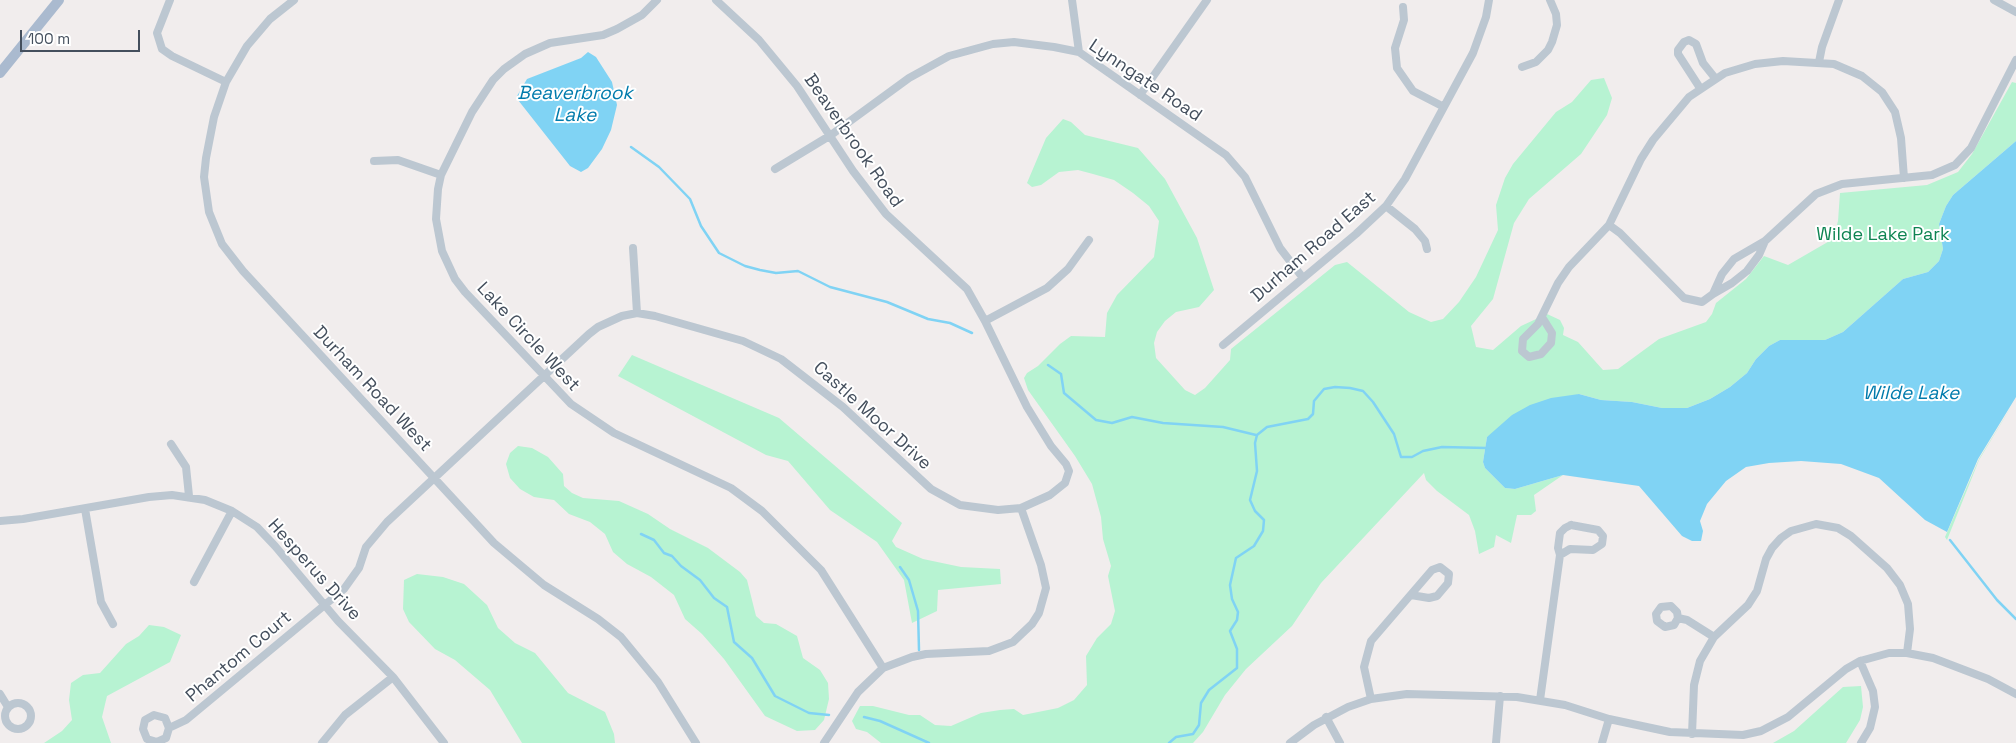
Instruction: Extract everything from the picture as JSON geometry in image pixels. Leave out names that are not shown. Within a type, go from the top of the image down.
[{"type":"main road","points":[[0,73],[59,0]]},
{"type":"street","points":[[170,0],[157,32],[162,48],[172,56],[226,82]]},
{"type":"street","name":"Durham Road West","points":[[294,0],[257,32],[226,82],[209,138],[204,177],[209,212],[222,244],[249,278],[478,527],[508,556],[544,585],[598,619],[621,638],[658,682],[696,743]]},
{"type":"street","name":"Lake Circle West","points":[[657,0],[642,15],[618,30],[604,35],[550,43],[525,54],[504,69],[483,94],[442,175],[438,189],[436,219],[438,235],[447,265],[465,292],[571,404],[589,418],[614,433],[731,488],[762,511],[820,570],[883,668]]},
{"type":"street","name":"Beaverbrook Road","points":[[716,0],[739,19],[777,60],[831,135],[853,172],[886,214],[905,234],[957,278],[977,304],[1027,407],[1051,446],[1066,464],[1067,478]]},
{"type":"street","points":[[1072,0],[1079,52]]},
{"type":"street","points":[[1140,95],[1207,0]]},
{"type":"street","name":"Durham Road East","points":[[1223,345],[1386,206],[1405,179],[1473,53],[1486,17],[1489,0]]},
{"type":"street","points":[[1522,67],[1536,62],[1552,42],[1557,25],[1556,14],[1550,0]]},
{"type":"street","points":[[1818,62],[1839,0]]},
{"type":"street","points":[[1994,0],[2016,12]]},
{"type":"street","points":[[1403,7],[1404,20],[1395,48],[1397,68],[1413,92],[1444,108]]},
{"type":"street","points":[[1700,88],[1678,54],[1678,50],[1684,42],[1689,40],[1696,44],[1703,64],[1715,78]]},
{"type":"street","name":"Lynngate Road","points":[[775,169],[831,135],[930,65],[970,49],[1014,42],[1079,52],[1210,142],[1236,165],[1252,188],[1280,248],[1303,278]]},
{"type":"street","points":[[1542,317],[1552,333],[1551,343],[1541,354],[1529,356],[1522,351],[1521,343],[1542,317],[1558,283],[1569,267],[1609,225],[1641,159],[1653,140],[1678,109],[1700,88],[1715,78],[1735,69],[1783,60],[1818,62],[1842,67],[1862,76],[1890,102],[1899,124],[1904,178]]},
{"type":"street","points":[[1713,294],[1722,274],[1734,259],[1765,241],[1804,202],[1822,190],[1842,184],[1932,175],[1955,165],[1976,138],[2016,60]]},
{"type":"street","points":[[374,160],[398,160],[442,175]]},
{"type":"street","points":[[1386,206],[1415,228],[1425,241],[1427,249]]},
{"type":"street","points":[[1609,225],[1620,233],[1684,298],[1702,302],[1747,271],[1759,255],[1765,241]]},
{"type":"street","points":[[985,321],[1047,288],[1068,269],[1089,240]]},
{"type":"street","points":[[324,606],[353,578],[366,547],[374,535],[434,478],[598,328],[637,313],[633,248]]},
{"type":"street","name":"Castle Moor Drive","points":[[637,313],[743,341],[781,359],[821,387],[914,475],[946,499],[960,505],[978,508],[1021,508],[1050,495],[1060,488],[1067,478]]},
{"type":"street","points":[[171,444],[186,467],[189,496]]},
{"type":"street","name":"Hesperus Drive","points":[[0,520],[23,519],[149,497],[189,496],[232,510],[257,526],[324,606],[393,677],[444,743]]},
{"type":"street","points":[[85,508],[101,602],[114,624]]},
{"type":"street","points":[[824,743],[862,687],[883,668],[912,656],[990,651],[1014,642],[1032,624],[1039,613],[1046,588],[1041,565],[1021,508]]},
{"type":"street","points":[[194,582],[232,510]]},
{"type":"street","points":[[1692,734],[1697,672],[1714,637],[1738,616],[1755,596],[1766,559],[1781,538],[1791,531],[1816,524],[1838,528],[1851,536],[1894,577],[1908,604],[1910,630],[1907,652]]},
{"type":"street","points":[[1540,700],[1560,555],[1560,533],[1568,526],[1594,528],[1603,536],[1602,544],[1593,550],[1575,548],[1565,551],[1560,555]]},
{"type":"street","points":[[1371,700],[1364,667],[1371,641],[1415,588],[1436,567],[1444,568],[1449,574],[1448,583],[1437,596],[1429,598],[1411,595]]},
{"type":"street","name":"Phantom Court","points":[[169,728],[186,720],[324,606]]},
{"type":"street","points":[[1678,618],[1688,620],[1714,637]]},
{"type":"street","points":[[1290,743],[1326,718],[1371,700],[1407,694],[1500,696],[1540,700],[1609,719],[1692,734],[1743,735],[1761,731],[1788,717],[1846,669],[1860,661],[1890,653],[1907,652],[1933,658],[1988,679],[2016,694]]},
{"type":"street","points":[[1860,661],[1873,691],[1876,707],[1870,728],[1861,743]]},
{"type":"street","points":[[322,743],[345,715],[393,677]]},
{"type":"street","points":[[0,694],[8,707]]},
{"type":"street","points":[[1496,743],[1500,696]]},
{"type":"street","points":[[1326,718],[1340,743]]},
{"type":"street","points":[[1602,743],[1609,719]]},
{"type":"green space","name":"Wilde Lake Park","points":[[1604,78],[1612,98],[1607,115],[1581,154],[1529,199],[1514,223],[1493,299],[1471,326],[1476,347],[1493,350],[1521,326],[1547,314],[1560,320],[1564,328],[1563,335],[1578,342],[1603,370],[1618,369],[1659,339],[1706,322],[1712,314],[1716,303],[1746,279],[1764,256],[1788,265],[1833,239],[1838,221],[1840,193],[1927,185],[1958,172],[1972,154],[2012,82],[2016,83],[2016,141],[1953,195],[1946,206],[1939,224],[1943,249],[1939,261],[1928,272],[1903,279],[1843,332],[1825,340],[1780,340],[1769,346],[1756,359],[1747,373],[1730,387],[1710,399],[1687,408],[1662,408],[1632,402],[1601,400],[1579,394],[1487,437],[1483,462],[1485,468],[1505,488],[1515,489],[1563,475],[1534,495],[1536,511],[1531,515],[1517,515],[1511,543],[1496,535],[1494,547],[1479,554],[1475,531],[1469,515],[1437,491],[1426,480],[1424,473],[1321,583],[1292,626],[1246,669],[1225,695],[1203,732],[1193,743],[881,743],[867,732],[856,729],[852,721],[860,706],[873,706],[909,715],[920,715],[935,725],[951,726],[981,713],[1014,709],[1023,715],[1058,708],[1074,700],[1087,685],[1086,656],[1097,638],[1111,624],[1115,611],[1108,576],[1111,566],[1103,539],[1101,517],[1092,484],[1075,456],[1028,390],[1024,378],[1027,373],[1038,366],[1071,336],[1105,337],[1107,313],[1117,295],[1154,257],[1159,221],[1149,206],[1114,180],[1078,170],[1059,172],[1041,185],[1032,187],[1027,183],[1046,138],[1063,119],[1071,122],[1085,135],[1138,148],[1165,179],[1197,238],[1214,290],[1199,307],[1176,312],[1165,321],[1157,332],[1154,343],[1156,358],[1185,390],[1195,395],[1205,388],[1230,360],[1231,349],[1335,265],[1347,262],[1409,312],[1431,322],[1443,319],[1459,302],[1476,277],[1498,230],[1496,205],[1505,178],[1513,164],[1556,112],[1572,102],[1591,80]]},
{"type":"green space","points":[[632,355],[779,418],[902,523],[892,541],[896,547],[923,559],[961,567],[1000,569],[1001,584],[938,590],[937,611],[912,623],[904,580],[877,542],[830,510],[788,461],[766,455],[618,376]]},
{"type":"green space","points":[[2016,399],[1979,460],[1947,540],[1945,537],[1979,459]]},
{"type":"green space","points":[[518,446],[532,448],[548,457],[563,474],[564,486],[572,493],[583,498],[619,501],[648,514],[670,529],[708,548],[740,572],[747,580],[756,616],[764,623],[776,624],[797,636],[803,658],[820,670],[828,683],[829,699],[824,720],[815,730],[797,731],[765,716],[724,659],[702,634],[685,619],[674,595],[651,577],[627,564],[613,552],[605,534],[590,522],[569,514],[554,500],[534,497],[520,489],[510,478],[506,464],[510,453]]},
{"type":"green space","points":[[417,574],[443,577],[464,584],[487,605],[498,628],[515,643],[535,653],[568,693],[605,712],[614,734],[615,743],[522,743],[490,690],[455,660],[435,649],[409,622],[403,609],[404,580]]},
{"type":"green space","points":[[149,625],[164,627],[181,635],[170,662],[107,696],[102,717],[111,743],[44,743],[62,731],[72,720],[69,700],[71,683],[83,675],[100,673],[126,644],[139,636]]},
{"type":"green space","points":[[1861,686],[1863,707],[1860,720],[1846,743],[1773,743],[1794,731],[1843,687]]},
{"type":"water","name":"Beaverbrook Lake","points":[[588,52],[596,57],[612,82],[617,105],[611,130],[602,149],[588,168],[581,172],[570,166],[518,100],[517,96],[527,79],[581,58]]},
{"type":"water","name":"Wilde Lake","points":[[2016,141],[2016,397],[1978,459],[1947,532],[1925,520],[1879,478],[1841,464],[1801,461],[1746,467],[1726,481],[1707,504],[1700,521],[1703,531],[1701,541],[1692,541],[1682,536],[1639,486],[1563,475],[1515,489],[1505,488],[1485,468],[1483,462],[1487,437],[1512,415],[1530,405],[1551,398],[1579,394],[1601,400],[1632,402],[1662,408],[1687,408],[1710,399],[1730,387],[1747,373],[1756,359],[1769,346],[1780,340],[1825,340],[1843,332],[1903,279],[1928,272],[1939,261],[1943,249],[1939,224],[1946,206],[1953,195]]},
{"type":"waterway","points":[[631,147],[659,167],[690,199],[701,226],[719,253],[745,266],[760,270],[776,273],[798,271],[830,287],[887,302],[928,319],[950,323],[972,333]]},
{"type":"waterway","points":[[1048,365],[1061,374],[1064,393],[1096,420],[1112,423],[1132,417],[1163,423],[1223,427],[1256,435]]},
{"type":"waterway","points":[[1169,743],[1176,737],[1193,734],[1199,725],[1201,703],[1209,690],[1237,668],[1237,649],[1230,631],[1237,620],[1238,612],[1232,599],[1230,585],[1236,558],[1254,546],[1263,531],[1264,520],[1255,511],[1250,500],[1257,471],[1255,443],[1257,435],[1267,427],[1308,419],[1313,414],[1314,401],[1324,389],[1335,387],[1363,391],[1373,402],[1394,434],[1401,457],[1412,457],[1423,451],[1442,447],[1487,448]]},
{"type":"waterway","points":[[641,534],[654,540],[664,553],[672,556],[681,566],[700,580],[714,598],[727,607],[734,642],[752,658],[775,696],[809,713],[829,715]]},
{"type":"waterway","points":[[1950,540],[1997,600],[2016,619]]},
{"type":"waterway","points":[[900,567],[909,580],[918,611],[919,650]]},
{"type":"waterway","points":[[864,717],[880,721],[929,743]]}]
